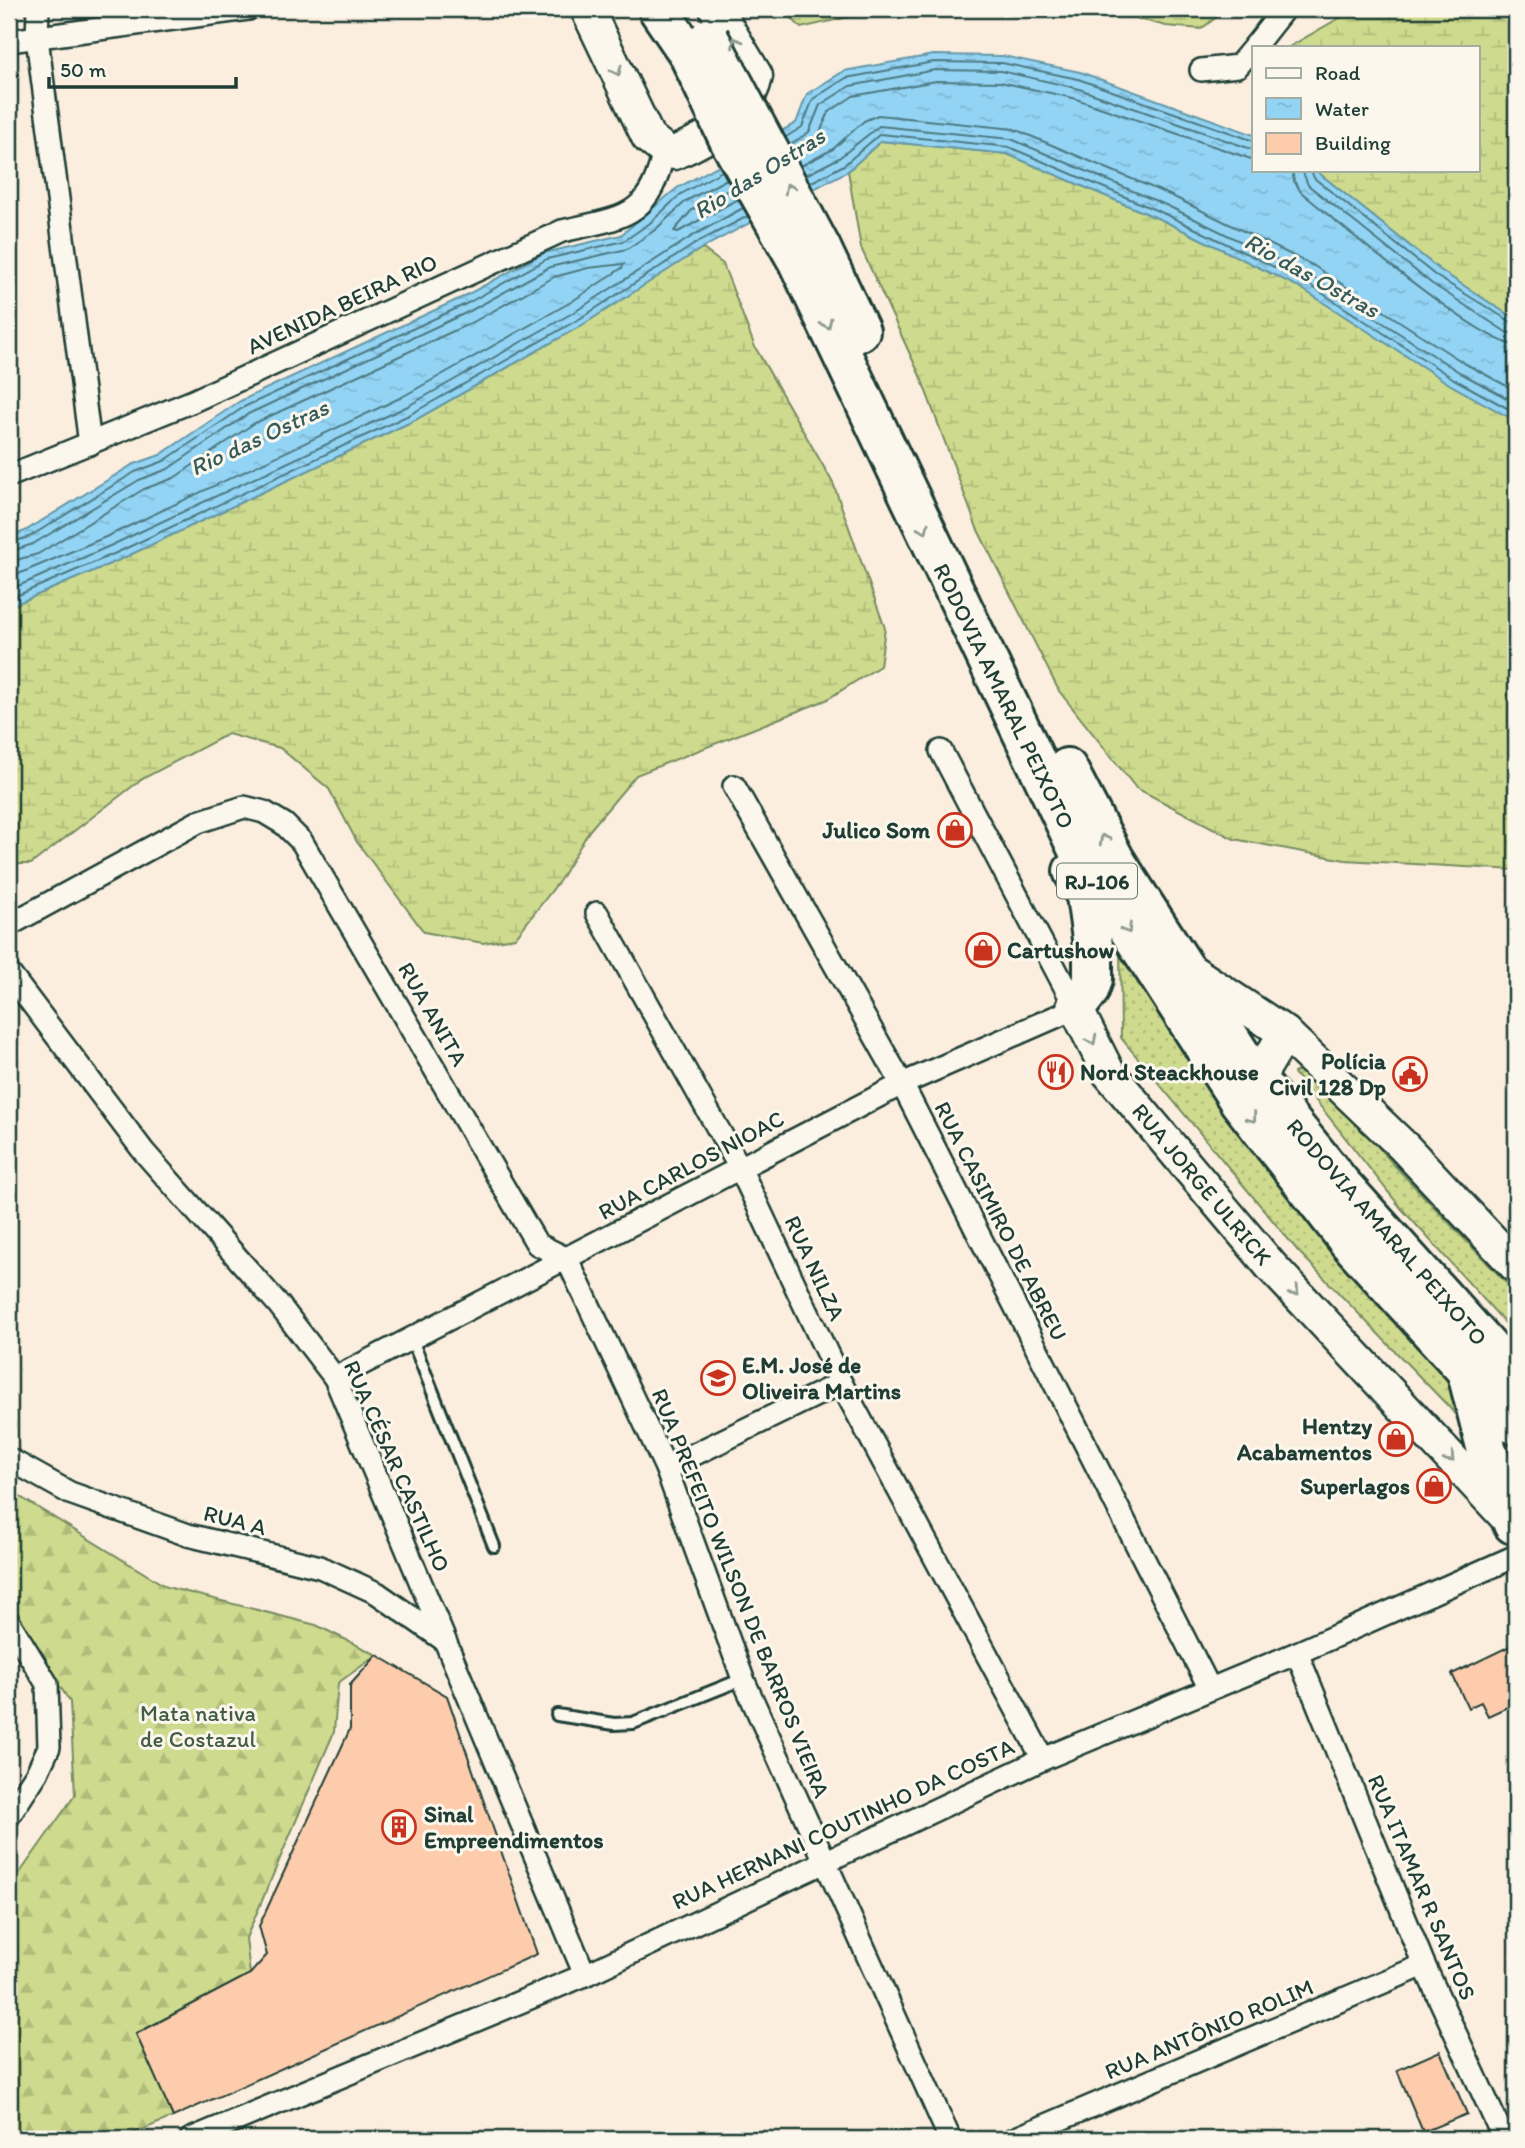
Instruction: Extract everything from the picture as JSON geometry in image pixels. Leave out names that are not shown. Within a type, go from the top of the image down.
[{"type":"highway","name":"RODOVIA AMARAL PEIXOTO","points":[[658,9],[701,27],[809,255],[1115,860],[1257,1080],[1341,1184],[1516,1378]]},
{"type":"highway","name":"RODOVIA AMARAL PEIXOTO","points":[[809,255],[1041,775],[1080,854],[1239,1101],[1349,1242],[1516,1425]]},
{"type":"highway","points":[[1041,775],[1046,821],[1086,896],[1093,946],[1093,979],[1089,991],[1076,1008]]},
{"type":"highway","points":[[1468,1375],[1487,1451],[1515,1536]]},
{"type":"main road","points":[[587,9],[648,137],[664,150],[674,153],[713,134],[747,101],[756,76],[701,27]]},
{"type":"main road","points":[[1184,966],[1285,1033],[1404,1147],[1516,1266]]},
{"type":"main road","name":"RUA JORGE ULRICK","points":[[1076,1008],[1108,1072],[1271,1266],[1515,1536]]},
{"type":"main road","points":[[1257,1080],[1285,1033]]},
{"type":"street","points":[[38,9],[37,38],[90,444]]},
{"type":"street","points":[[9,41],[248,9]]},
{"type":"street","points":[[1255,46],[1284,9]]},
{"type":"street","points":[[1201,70],[1238,66],[1252,49]]},
{"type":"street","name":"AVENIDA BEIRA RIO","points":[[9,476],[193,401],[562,231],[618,218],[648,199],[659,173],[664,150]]},
{"type":"street","name":"RUA JORGE ULRICK","points":[[942,751],[1076,1008]]},
{"type":"street","name":"RUA CASIMIRO DE ABREU","points":[[734,786],[902,1084],[1209,1688]]},
{"type":"street","name":"RUA ANITA","points":[[9,925],[198,822],[244,807],[264,812],[284,824],[302,842],[537,1244],[567,1259]]},
{"type":"street","name":"RUA NILZA","points":[[597,913],[740,1168],[841,1383],[1043,1759]]},
{"type":"street","name":"RUA CÉSAR CASTILHO","points":[[9,973],[144,1152],[279,1305],[335,1378],[585,1975]]},
{"type":"street","name":"RUA CARLOS NIOAC","points":[[335,1378],[902,1084],[1076,1008]]},
{"type":"street","name":"RUA PREFEITO WILSON DE BARROS VIEIRA","points":[[567,1259],[666,1468],[743,1679],[950,2139]]},
{"type":"street","points":[[666,1468],[841,1383]]},
{"type":"street","name":"RUA A","points":[[9,1459],[70,1493],[188,1535],[320,1567],[377,1593],[444,1640]]},
{"type":"street","name":"RUA HERNANI COUTINHO DA COSTA","points":[[191,2139],[585,1975],[1043,1759],[1297,1653],[1515,1536]]},
{"type":"street","points":[[9,1622],[47,1684],[49,1746],[37,1773],[9,1816]]},
{"type":"street","name":"RUA ITAMAR R SANTOS","points":[[1297,1653],[1424,1965],[1504,2139]]},
{"type":"street","name":"RUA ANTÔNIO ROLIM","points":[[1014,2139],[1424,1965]]},
{"type":"lane","points":[[411,1337],[494,1546]]},
{"type":"lane","points":[[557,1715],[614,1724],[633,1723],[743,1679]]},
{"type":"green space","points":[[783,9],[883,9],[801,28]]},
{"type":"green space","points":[[1101,9],[1227,9],[1201,29],[1166,26]]},
{"type":"green space","points":[[1355,9],[1516,9],[1516,320],[1440,270],[1318,172],[1480,172],[1480,46],[1291,46]]},
{"type":"green space","points":[[881,141],[1007,154],[1162,220],[1301,288],[1451,385],[1516,421],[1516,870],[1345,860],[1234,839],[1136,788],[1059,691],[977,528],[921,378],[861,248],[848,171]]},
{"type":"green space","points":[[702,248],[723,264],[755,347],[833,483],[885,628],[880,666],[826,700],[636,775],[589,831],[560,880],[515,938],[483,943],[424,932],[357,842],[329,789],[280,748],[228,734],[142,779],[31,864],[9,864],[9,607],[119,560],[415,420],[584,324]]},
{"type":"green space","points":[[1120,939],[1457,1378],[1477,1443],[1449,1407],[1298,1251],[1121,1038]]},
{"type":"green space","points":[[1308,1065],[1394,1165],[1516,1293],[1516,1335],[1401,1208],[1294,1073]]},
{"type":"green space","name":"Mata nativa de Costazul","points":[[9,1490],[167,1587],[316,1625],[377,1655],[338,1683],[334,1732],[246,1938],[250,1974],[137,2033],[173,2117],[120,2139],[9,2139],[9,1883],[14,1881],[75,1795],[70,1702],[9,1607]]},
{"type":"water","name":"Rio das Ostras","points":[[933,55],[1003,56],[1080,72],[1252,134],[1252,172],[1318,172],[1440,270],[1516,320],[1516,421],[1451,385],[1301,288],[1162,220],[1007,154],[881,141],[848,171],[702,248],[584,324],[415,420],[119,560],[9,607],[9,537],[25,531],[132,465],[160,455],[240,401],[463,297],[544,253],[621,235],[677,188],[796,123],[807,94],[844,71]]},
{"type":"building","points":[[1516,1643],[1516,1703],[1488,1716],[1481,1702],[1468,1708],[1452,1674]]},
{"type":"building","name":"Sinal Empreendimentos","points":[[377,1655],[447,1696],[537,1954],[173,2117],[136,2034],[250,1974],[267,1955],[259,1926],[350,1729],[350,1685]]},
{"type":"building","points":[[1440,2051],[1467,2114],[1423,2132],[1397,2070]]},
{"type":"place","name":"Julico Som","points":[[955,830]]},
{"type":"place","name":"Cartushow","points":[[983,950]]},
{"type":"place","name":"Nord Steackhouse","points":[[1056,1072]]},
{"type":"place","name":"Polícia Civil 128 Dp","points":[[1410,1074]]},
{"type":"place","name":"E.M. José de Oliveira Martins","points":[[718,1378]]},
{"type":"place","name":"Hentzy Acabamentos","points":[[1396,1439]]},
{"type":"place","name":"Superlagos","points":[[1434,1486]]},
{"type":"place","name":"Sinal Empreendimentos","points":[[399,1827]]}]
